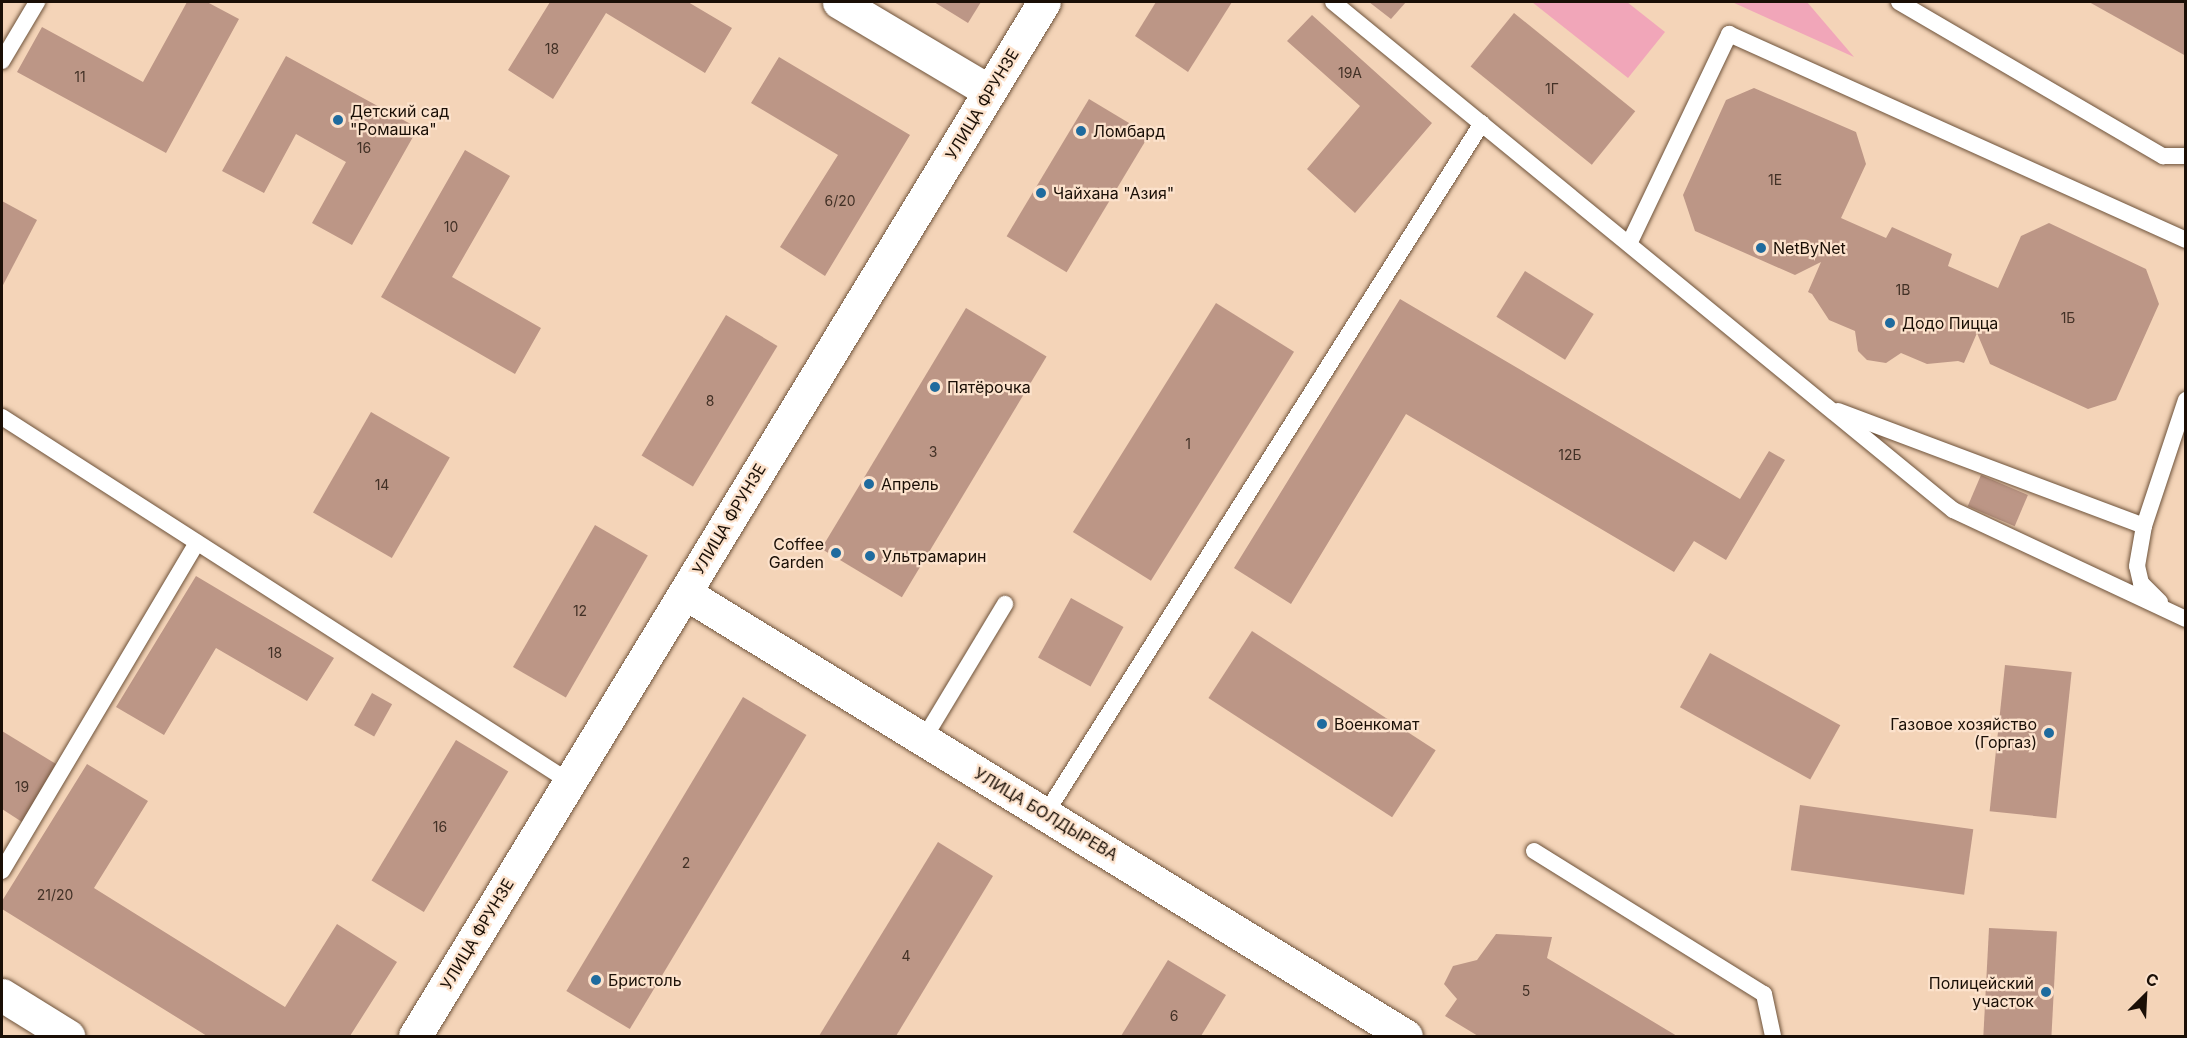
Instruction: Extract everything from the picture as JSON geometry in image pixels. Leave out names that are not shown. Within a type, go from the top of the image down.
[{"type":"street","points":[[839,2],[989,91]]},
{"type":"street","name":"УЛИЦА ФРУНЗЕ","points":[[415,1036],[1044,2]]},
{"type":"street","name":"УЛИЦА БОЛДЫРЕВА","points":[[685,593],[1406,1036]]},
{"type":"street","points":[[2,995],[68,1036]]},
{"type":"lane","points":[[2,62],[37,2]]},
{"type":"lane","points":[[1333,2],[1953,510],[2186,619]]},
{"type":"lane","points":[[1899,2],[2163,156],[2186,156]]},
{"type":"lane","points":[[1629,244],[1729,34],[2186,240]]},
{"type":"lane","points":[[1046,813],[1482,123]]},
{"type":"lane","points":[[2169,611],[2140,583],[2137,566],[2144,526],[2186,400]]},
{"type":"lane","points":[[1827,407],[2144,526]]},
{"type":"lane","points":[[2,417],[570,782]]},
{"type":"lane","points":[[2,871],[197,542]]},
{"type":"lane","points":[[923,740],[1005,604]]},
{"type":"lane","points":[[1534,851],[1764,994],[1773,1036]]},
{"type":"shaded area","points":[[1532,2],[1627,2],[1665,32],[1628,78]]},
{"type":"shaded area","points":[[1732,2],[1807,2],[1854,57]]},
{"type":"building","points":[[187,2],[207,2],[239,19],[166,153],[17,72],[42,27],[143,82]]},
{"type":"building","points":[[550,2],[688,2],[732,28],[705,73],[606,13],[553,99],[508,70]]},
{"type":"building","points":[[934,2],[981,2],[968,23]]},
{"type":"building","points":[[1156,2],[1232,2],[1188,72],[1135,36]]},
{"type":"building","points":[[1369,2],[1406,2],[1391,19]]},
{"type":"building","points":[[2089,2],[2186,2],[2186,56]]},
{"type":"building","points":[[1514,13],[1635,111],[1592,165],[1471,67]]},
{"type":"building","points":[[1312,15],[1432,123],[1355,213],[1307,169],[1360,106],[1287,41]]},
{"type":"building","points":[[286,56],[418,128],[352,245],[312,223],[346,162],[296,134],[264,193],[222,171]]},
{"type":"building","points":[[779,57],[910,135],[825,276],[780,247],[838,155],[751,103]]},
{"type":"building","points":[[1754,88],[1856,132],[1866,164],[1841,218],[1886,238],[1892,227],[1952,254],[1948,266],[1998,288],[2021,236],[2049,223],[2146,269],[2159,304],[2116,400],[2088,409],[1990,364],[1977,333],[1964,363],[1958,361],[1927,364],[1901,353],[1886,363],[1867,360],[1858,351],[1855,331],[1829,320],[1812,294],[1808,292],[1821,262],[1795,275],[1695,231],[1683,195],[1726,100]]},
{"type":"building","points":[[1089,99],[1149,135],[1067,272],[1007,236]]},
{"type":"building","points":[[465,150],[510,176],[452,277],[541,328],[515,374],[381,297]]},
{"type":"building","points":[[2,201],[37,220],[2,287]]},
{"type":"building","points":[[1525,271],[1594,314],[1565,360],[1496,317]]},
{"type":"building","points":[[1400,299],[1740,499],[1769,451],[1785,460],[1726,560],[1694,541],[1674,572],[1406,414],[1291,604],[1234,568]]},
{"type":"building","points":[[1216,303],[1294,352],[1151,581],[1073,532]]},
{"type":"building","points":[[966,308],[1047,356],[902,597],[821,549]]},
{"type":"building","points":[[726,315],[777,346],[693,486],[642,456]]},
{"type":"building","points":[[371,412],[450,458],[392,558],[313,512]]},
{"type":"building","points":[[1981,475],[2028,495],[2015,526],[1968,506]]},
{"type":"building","points":[[595,525],[648,556],[566,698],[513,667]]},
{"type":"building","points":[[196,576],[334,658],[307,701],[216,648],[164,735],[116,707]]},
{"type":"building","points":[[1071,598],[1123,627],[1091,687],[1038,657]]},
{"type":"building","name":"Военкомат","points":[[1252,631],[1436,750],[1392,817],[1208,698]]},
{"type":"building","points":[[1710,653],[1840,725],[1810,779],[1680,707]]},
{"type":"building","points":[[2005,665],[2072,672],[2056,818],[1990,811]]},
{"type":"building","points":[[372,693],[392,704],[374,737],[354,725]]},
{"type":"building","points":[[743,697],[806,735],[630,1029],[566,991]]},
{"type":"building","points":[[2,731],[56,764],[22,822],[2,809]]},
{"type":"building","points":[[456,740],[508,771],[424,912],[372,881]]},
{"type":"building","points":[[87,764],[148,801],[94,888],[285,1007],[337,924],[397,962],[350,1036],[207,1036],[2,909],[2,901]]},
{"type":"building","points":[[1800,805],[1973,829],[1964,895],[1791,870]]},
{"type":"building","points":[[938,842],[993,876],[896,1036],[819,1036]]},
{"type":"building","points":[[1989,928],[2057,932],[2051,1036],[1983,1036]]},
{"type":"building","points":[[1496,934],[1552,937],[1547,958],[1677,1036],[1478,1036],[1445,1016],[1457,999],[1444,984],[1453,966],[1477,960]]},
{"type":"building","points":[[1168,960],[1226,995],[1201,1036],[1121,1036]]},
{"type":"place","name":"Детский сад \"Ромашка\"","points":[[338,120]]},
{"type":"place","name":"Ломбард","points":[[1081,131]]},
{"type":"place","name":"Чайхана \"Азия\"","points":[[1041,193]]},
{"type":"place","name":"NetByNet","points":[[1761,248]]},
{"type":"place","name":"Додо Пицца","points":[[1890,323]]},
{"type":"place","name":"Пятёрочка","points":[[935,387]]},
{"type":"place","name":"Апрель","points":[[869,484]]},
{"type":"place","name":"Coffee Garden","points":[[836,553]]},
{"type":"place","name":"Ультрамарин","points":[[870,556]]},
{"type":"place","name":"Военкомат","points":[[1322,724]]},
{"type":"place","name":"Газовое хозяйство (Горгаз)","points":[[2049,733]]},
{"type":"place","name":"Бристоль","points":[[596,980]]},
{"type":"place","name":"Полицейский участок","points":[[2046,992]]}]
